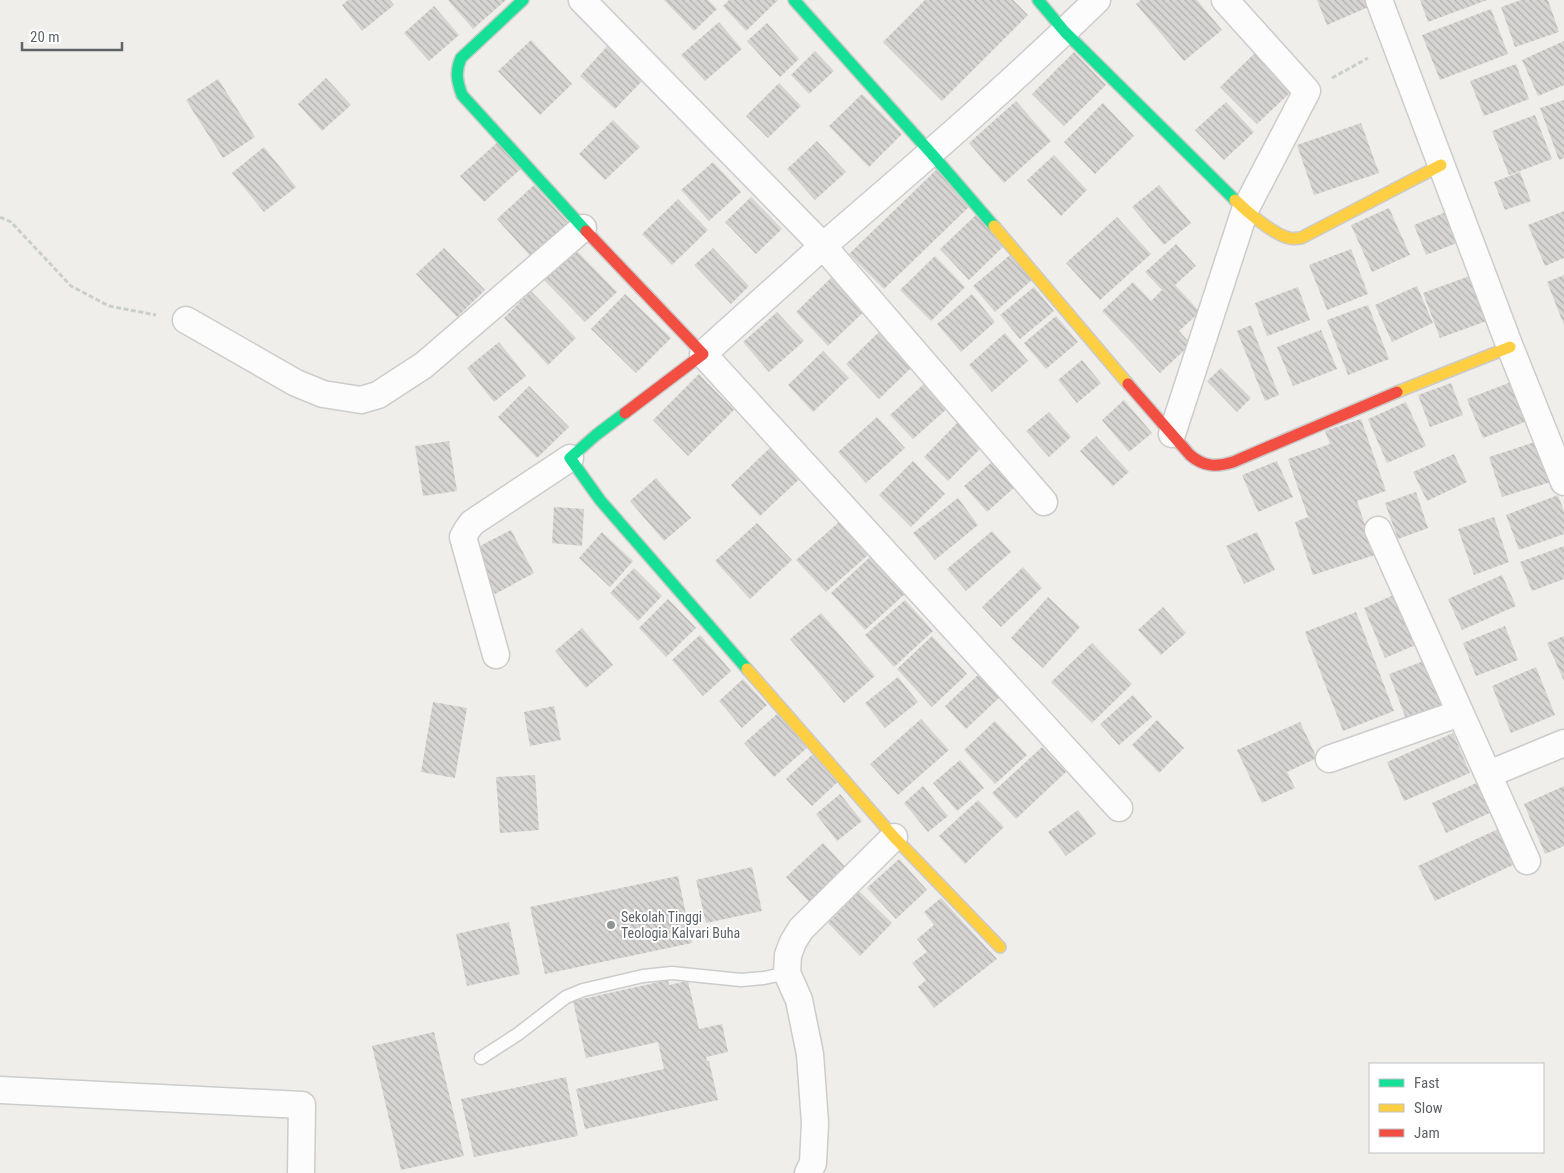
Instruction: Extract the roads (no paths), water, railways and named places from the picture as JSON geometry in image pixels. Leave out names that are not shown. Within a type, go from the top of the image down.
[{"type":"street","points":[[523,0],[462,58],[456,68],[456,80],[462,95],[703,354],[1119,808]]},
{"type":"street","points":[[582,0],[823,246],[1044,502]]},
{"type":"street","points":[[794,0],[931,153],[1193,459],[1204,465],[1217,466],[1232,462],[1368,404],[1510,347]]},
{"type":"street","points":[[1038,0],[1064,32],[1244,210],[1282,236],[1291,239],[1300,238],[1441,165]]},
{"type":"street","points":[[496,654],[464,537],[466,530],[472,523],[570,458],[703,354],[823,246],[931,153],[1097,0]]},
{"type":"street","points":[[1172,434],[1244,210],[1307,91],[1224,0]]},
{"type":"street","points":[[1379,0],[1510,347],[1564,482]]},
{"type":"street","points":[[186,320],[296,383],[323,394],[361,400],[378,395],[424,365],[584,228]]},
{"type":"street","points":[[570,458],[600,500],[894,837],[1000,947]]},
{"type":"street","points":[[1378,530],[1527,861]]},
{"type":"street","points":[[1329,759],[1460,713]]},
{"type":"street","points":[[1489,774],[1564,743]]},
{"type":"street","points":[[808,1173],[813,1163],[815,1123],[810,1054],[799,1000],[787,973],[788,955],[801,929],[894,837]]},
{"type":"street","points":[[0,1090],[302,1106],[302,1173]]},
{"type":"lane","points":[[481,1058],[518,1034],[566,997],[583,990],[643,976],[672,973],[741,980],[787,973]]},
{"type":"place","name":"Sekolah Tinggi Teologia Kalvari Buha","points":[[611,925]]}]
